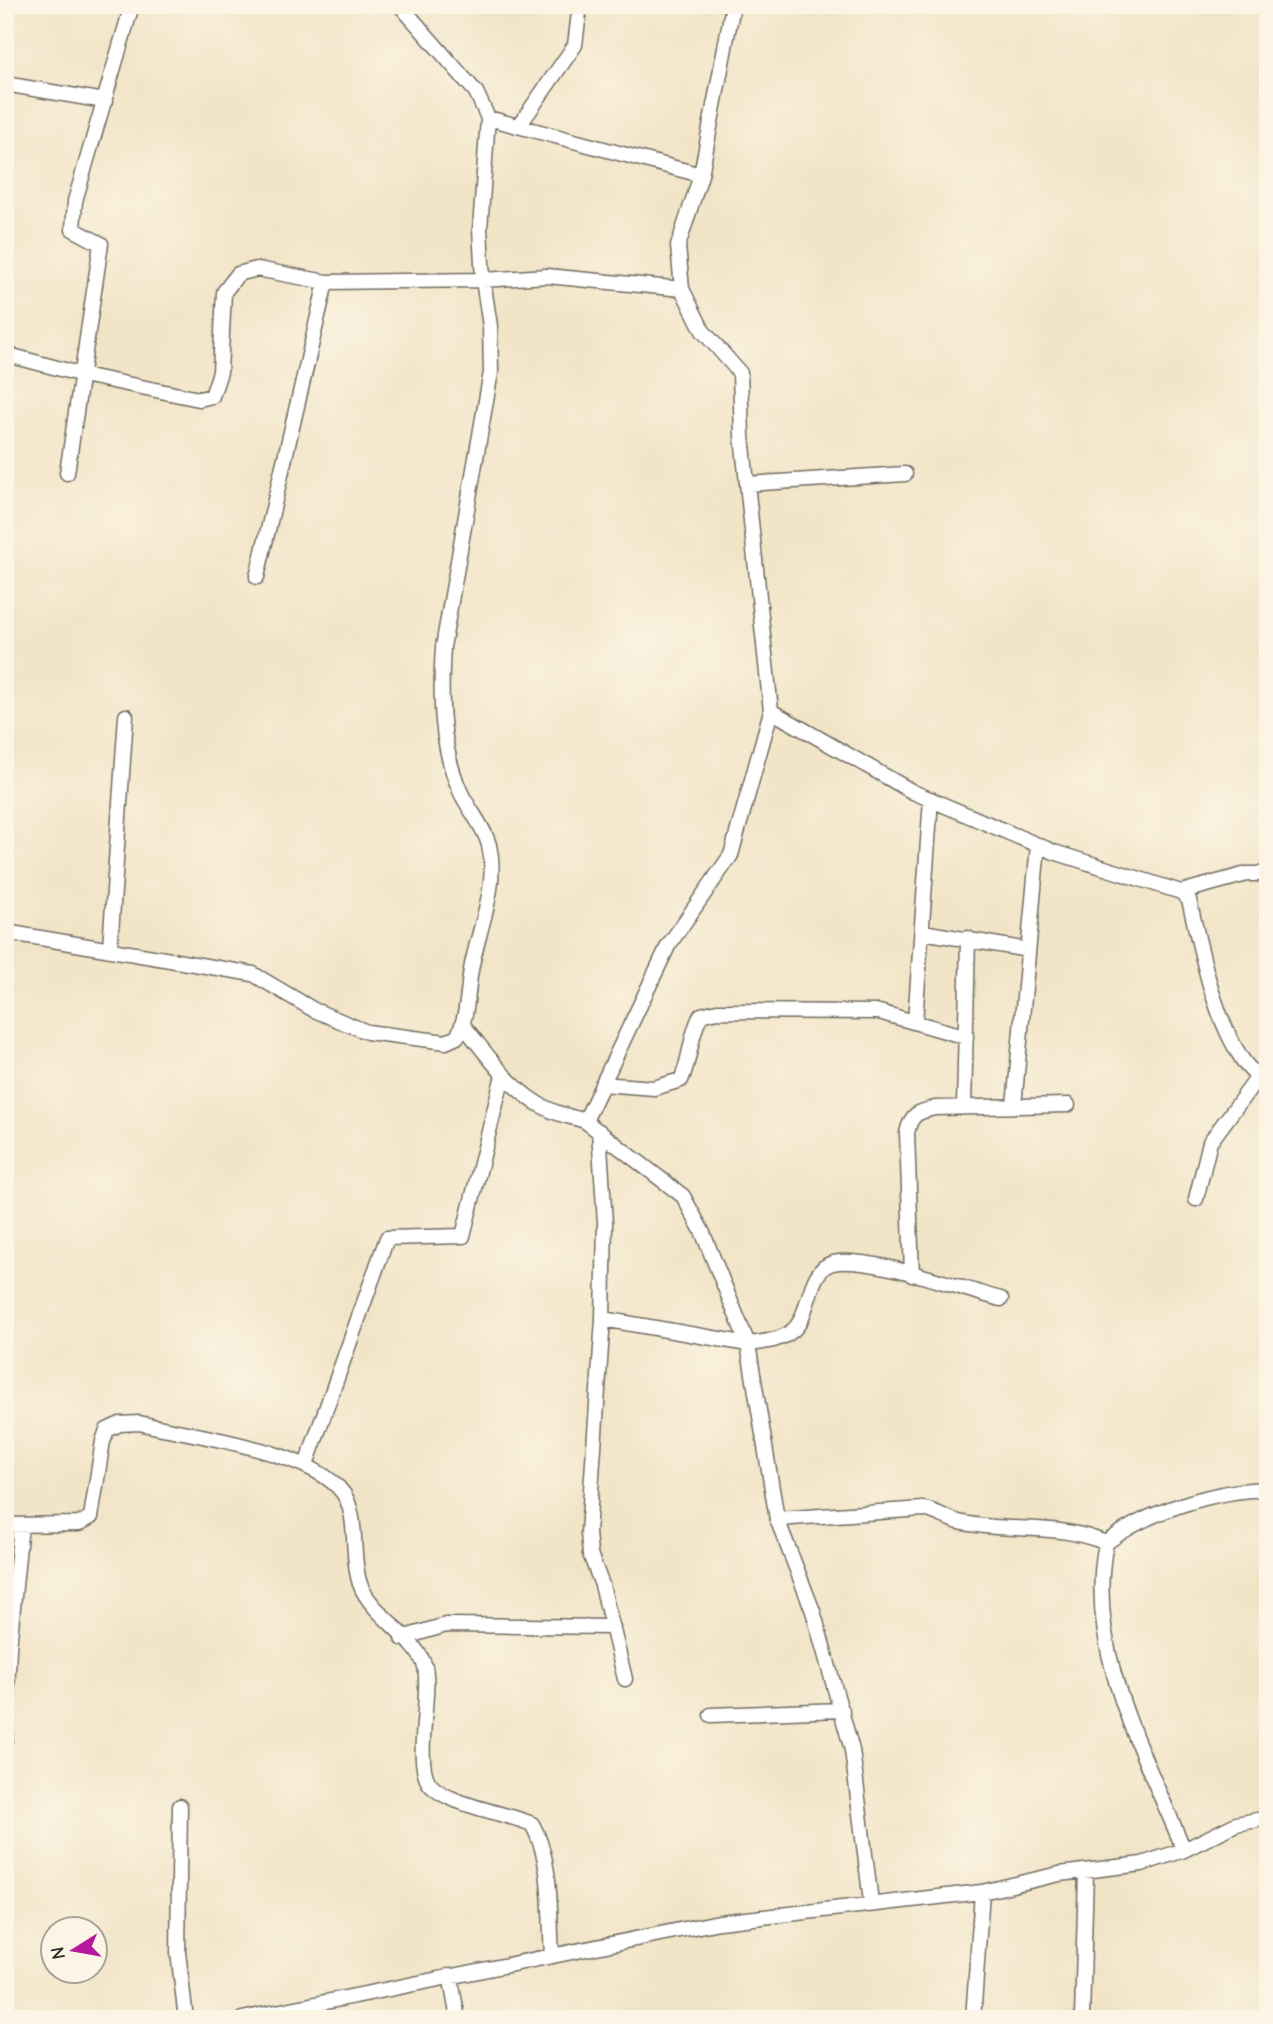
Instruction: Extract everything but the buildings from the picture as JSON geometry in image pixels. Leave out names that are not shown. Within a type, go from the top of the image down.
[{"type":"street","points":[[67,473],[101,244],[73,229],[75,201],[132,5]]},
{"type":"street","points":[[5,932],[253,974],[314,1010],[368,1032],[446,1042],[457,1037],[463,1025],[471,967],[484,925],[491,856],[488,841],[461,793],[452,766],[440,690],[443,647],[491,372],[490,326],[483,280],[480,229],[488,118],[476,92],[400,5]]},
{"type":"street","points":[[519,126],[575,45],[580,5]]},
{"type":"street","points":[[584,1121],[668,946],[731,856],[771,711],[747,484],[740,373],[703,331],[682,289],[678,246],[701,175],[733,5]]},
{"type":"street","points":[[5,84],[105,101]]},
{"type":"street","points":[[488,118],[701,175]]},
{"type":"street","points":[[5,354],[83,375],[198,399],[212,396],[220,372],[224,292],[238,274],[257,269],[326,282],[483,280],[547,276],[682,289]]},
{"type":"street","points":[[257,577],[326,282]]},
{"type":"street","points":[[747,484],[905,474]]},
{"type":"street","points":[[771,711],[931,799],[1038,845],[1181,892],[1189,900],[1208,976],[1225,1027],[1243,1061],[1263,1082],[1210,1142],[1195,1199]]},
{"type":"street","points":[[110,948],[126,716]]},
{"type":"street","points":[[915,1022],[931,799]]},
{"type":"street","points":[[1014,1106],[1038,845]]},
{"type":"street","points":[[1181,892],[1247,874],[1268,874]]},
{"type":"street","points":[[923,932],[1028,950]]},
{"type":"street","points":[[964,1107],[968,938]]},
{"type":"street","points":[[602,1084],[654,1088],[681,1080],[688,1065],[696,1023],[702,1015],[717,1011],[878,1012],[966,1037]]},
{"type":"street","points":[[463,1025],[503,1075],[548,1109],[584,1121],[599,1131],[683,1196],[702,1231],[748,1345],[777,1519],[813,1611],[842,1710],[852,1750],[871,1902]]},
{"type":"street","points":[[306,1465],[387,1237],[463,1236],[503,1075]]},
{"type":"street","points":[[912,1275],[907,1133],[910,1119],[917,1112],[935,1108],[1068,1105]]},
{"type":"street","points":[[599,1131],[605,1223],[603,1319],[588,1533],[590,1553],[603,1585],[625,1679]]},
{"type":"street","points":[[603,1319],[748,1345],[771,1342],[797,1326],[825,1266],[834,1262],[869,1264],[1001,1299]]},
{"type":"street","points":[[5,1525],[79,1524],[91,1517],[103,1441],[107,1430],[120,1424],[139,1423],[292,1458],[325,1474],[340,1487],[349,1503],[360,1585],[402,1638],[418,1651],[425,1668],[424,1763],[429,1783],[447,1796],[532,1824],[538,1835],[544,1857],[552,1955]]},
{"type":"street","points":[[1184,1850],[1113,1676],[1103,1632],[1101,1599],[1107,1543],[1123,1530],[1201,1499],[1241,1489],[1268,1489]]},
{"type":"street","points":[[777,1519],[923,1509],[937,1511],[956,1522],[1062,1529],[1107,1543]]},
{"type":"street","points":[[5,1740],[9,1648],[21,1525]]},
{"type":"street","points":[[402,1638],[446,1625],[613,1627]]},
{"type":"street","points":[[711,1714],[842,1710]]},
{"type":"street","points":[[180,1806],[178,1952],[186,2019]]},
{"type":"street","points":[[243,2019],[719,1922],[871,1902],[982,1892],[1086,1871],[1142,1864],[1184,1850],[1236,1824],[1268,1818]]},
{"type":"street","points":[[1082,2019],[1086,1871]]},
{"type":"street","points":[[973,2019],[982,1892]]},
{"type":"street","points":[[450,1975],[458,2019]]}]
